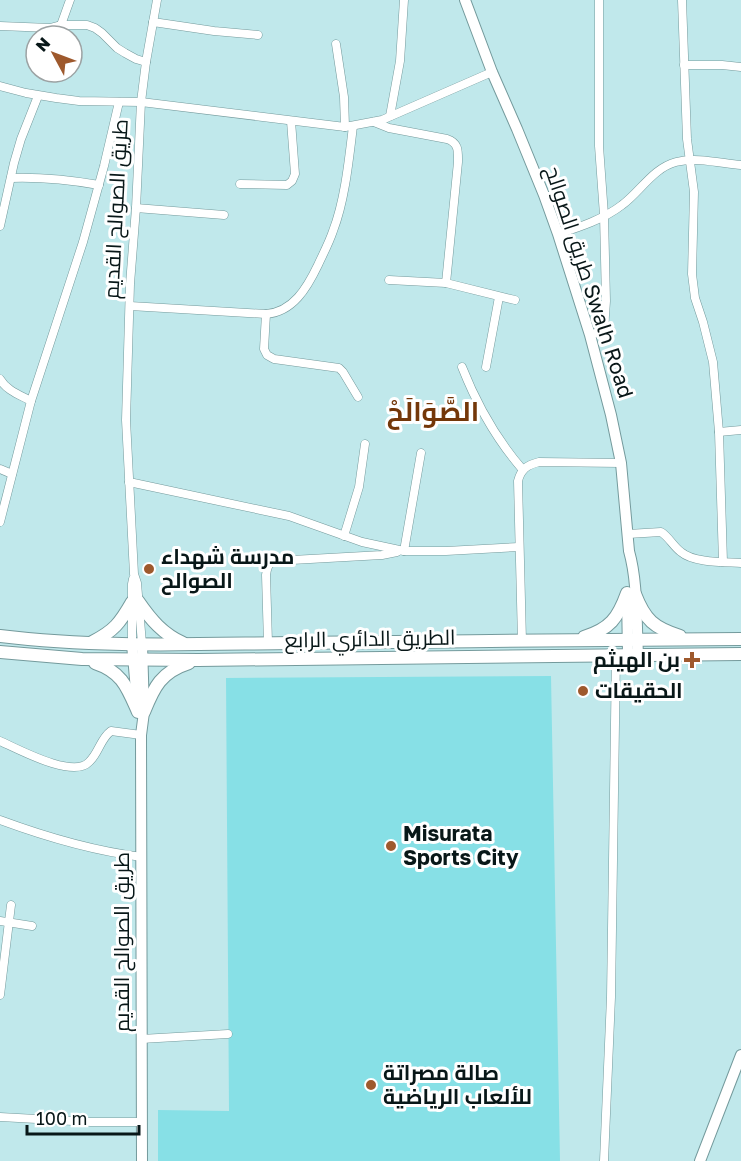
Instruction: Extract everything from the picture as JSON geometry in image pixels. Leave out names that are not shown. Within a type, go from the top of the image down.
[{"type":"main road","points":[[575,639],[591,635],[607,627],[620,613],[631,594],[646,618],[656,626],[668,632],[705,639]]},
{"type":"main road","points":[[90,643],[115,627],[135,601],[161,630],[187,645]]},
{"type":"main road","name":"الطريق الدائري الرابع","points":[[0,636],[90,643],[187,645],[741,639]]},
{"type":"main road","name":"الطريق الدائري الرابع","points":[[0,652],[82,659],[138,660],[741,654]]},
{"type":"main road","points":[[82,659],[116,673],[128,688],[141,721]]},
{"type":"main road","points":[[141,721],[154,688],[167,673],[198,660]]},
{"type":"street","points":[[61,24],[70,0]]},
{"type":"street","points":[[0,86],[38,96],[79,101],[141,102],[157,0]]},
{"type":"street","points":[[390,116],[400,61],[404,0]]},
{"type":"street","name":"طريق الصوالح Swalh Road","points":[[465,0],[558,234],[590,335],[611,415],[621,464],[632,562],[632,640],[627,655]]},
{"type":"street","points":[[590,335],[604,330],[606,301],[604,215],[599,147],[599,0]]},
{"type":"street","points":[[682,0],[689,160],[694,192],[692,274],[695,298],[713,362],[719,432],[723,562]]},
{"type":"street","points":[[153,22],[258,35]]},
{"type":"street","points":[[84,25],[95,28],[125,53],[146,62]]},
{"type":"street","points":[[0,26],[24,27]]},
{"type":"street","points":[[130,306],[266,314],[282,311],[299,296],[314,274],[329,242],[337,219],[345,182],[349,126],[336,44]]},
{"type":"street","points":[[684,65],[722,65],[741,68]]},
{"type":"street","name":"طريق الصوالح القديم","points":[[142,1161],[141,721],[135,601],[132,584],[134,574],[126,420],[141,102],[349,126],[375,122],[492,72]]},
{"type":"street","points":[[0,226],[21,139],[38,96]]},
{"type":"street","points":[[0,522],[32,401],[83,242],[119,102]]},
{"type":"street","points":[[240,184],[287,184],[292,181],[295,174],[291,121]]},
{"type":"street","points":[[375,122],[389,128],[447,139],[457,146],[458,162],[446,283]]},
{"type":"street","points":[[558,234],[581,226],[622,205],[670,163],[689,160],[741,165]]},
{"type":"street","points":[[10,178],[51,178],[99,185]]},
{"type":"street","points":[[136,208],[224,215]]},
{"type":"street","points":[[389,280],[446,283],[515,300]]},
{"type":"street","points":[[486,367],[499,297]]},
{"type":"street","points":[[266,314],[264,349],[267,355],[274,359],[339,368],[358,397]]},
{"type":"street","points":[[462,367],[485,417],[500,442],[523,470]]},
{"type":"street","points":[[0,379],[4,386],[32,401]]},
{"type":"street","points":[[719,432],[741,430]]},
{"type":"street","points":[[344,536],[358,487],[365,444]]},
{"type":"street","points":[[404,551],[421,453]]},
{"type":"street","points":[[522,641],[518,481],[523,470],[530,464],[539,462],[621,464]]},
{"type":"street","points":[[0,469],[12,474]]},
{"type":"street","points":[[129,482],[289,516],[362,542],[404,551]]},
{"type":"street","points":[[628,534],[661,532],[691,558],[741,563]]},
{"type":"street","points":[[268,644],[266,574],[268,565],[274,561],[382,555],[404,551],[519,547]]},
{"type":"street","points":[[604,1161],[627,655]]},
{"type":"street","points":[[0,741],[64,766],[81,767],[88,763],[109,733],[141,721]]},
{"type":"street","points":[[0,820],[89,848],[142,857]]},
{"type":"street","points":[[0,995],[4,922],[11,905]]},
{"type":"street","points":[[4,922],[32,926]]},
{"type":"street","points":[[141,1039],[228,1034]]},
{"type":"street","points":[[700,1161],[741,1055]]},
{"type":"street","points":[[0,1117],[142,1122]]},
{"type":"shaded area","name":"Misurata Sports City","points":[[551,676],[560,1161],[158,1161],[158,1110],[229,1111],[226,678]]},
{"type":"place","name":"مدرسة شهداء الصوالح","points":[[149,569]]},
{"type":"place","name":"بن الهيثم","points":[[692,660]]},
{"type":"place","name":"الحقيقات","points":[[583,691]]},
{"type":"place","name":"Misurata Sports City","points":[[391,846]]},
{"type":"place","name":"صالة مصراتة للألعاب الرياضية","points":[[371,1085]]},
{"type":"district","name":"الصَّوَالَحْ","points":[[433,412]]}]
